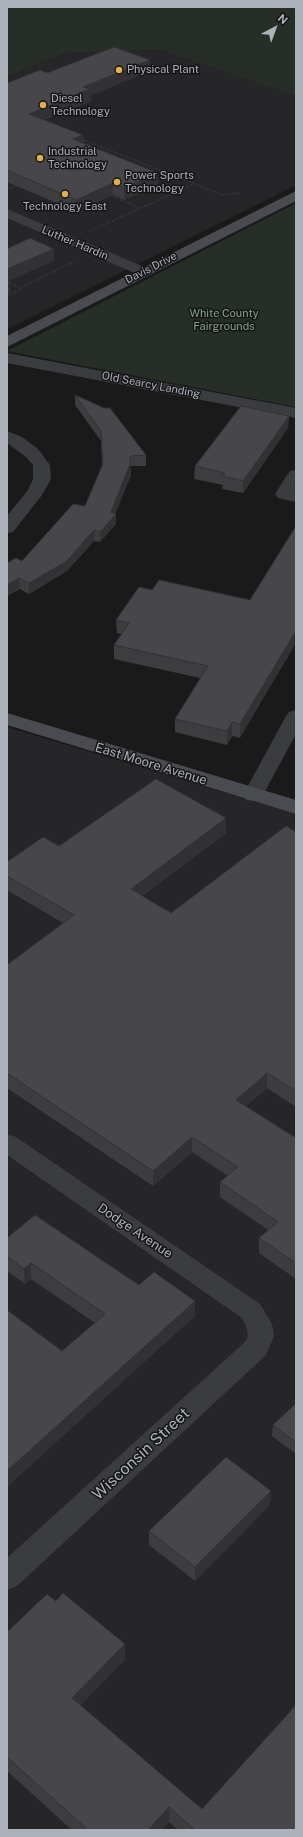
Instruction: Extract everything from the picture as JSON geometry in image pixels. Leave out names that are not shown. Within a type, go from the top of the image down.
[{"type":"street","name":"Davis Drive","points":[[7,342],[295,196]]},
{"type":"street","name":"Luther Hardin","points":[[7,213],[144,272]]},
{"type":"street","name":"Old Searcy Landing","points":[[7,358],[296,413]]},
{"type":"street","points":[[7,436],[32,453],[41,466],[42,479],[36,491],[7,528]]},
{"type":"street","points":[[290,495],[296,475]]},
{"type":"street","points":[[253,795],[296,716]]},
{"type":"street","name":"East Moore Avenue","points":[[7,719],[296,807]]},
{"type":"street","name":"Dodge Avenue","points":[[7,1143],[251,1311],[259,1324]]},
{"type":"street","name":"Wisconsin Street","points":[[7,1577],[257,1347],[261,1336],[259,1324]]},
{"type":"path","points":[[79,138],[223,195],[240,193]]},
{"type":"path","points":[[97,151],[104,148]]},
{"type":"path","points":[[7,189],[24,182]]},
{"type":"path","points":[[87,232],[194,184]]},
{"type":"path","points":[[106,194],[140,208]]},
{"type":"path","points":[[7,296],[75,261]]},
{"type":"path","points":[[7,281],[20,288]]},
{"type":"shaded area","points":[[160,50],[296,96],[296,185],[7,329],[7,76],[66,53]]},
{"type":"shaded area","points":[[7,727],[296,814],[296,1830],[7,1830]]},
{"type":"green space","points":[[7,7],[296,7],[296,96],[160,50],[66,53],[7,76]]},
{"type":"green space","name":"White County Fairgrounds","points":[[296,203],[296,407],[7,351]]},
{"type":"building","points":[[114,47],[150,60],[83,87],[90,89],[29,114],[83,135],[73,139],[158,173],[124,188],[113,183],[76,200],[7,170],[7,83],[40,70],[47,73]]},
{"type":"building","points":[[30,238],[54,249],[7,269],[7,249]]},
{"type":"building","points":[[75,395],[104,408],[110,408],[146,455],[130,456],[130,464],[111,512],[116,514],[100,532],[94,530],[67,561],[29,583],[19,578],[7,585],[7,563],[16,558],[22,561],[73,504],[85,506],[103,464],[101,431]]},
{"type":"building","points":[[241,406],[289,416],[243,481],[223,476],[225,473],[195,466]]},
{"type":"building","points":[[296,526],[296,631],[240,724],[232,722],[227,731],[175,719],[208,666],[114,645],[129,623],[116,620],[139,587],[152,590],[159,580],[250,600]]},
{"type":"building","points":[[156,779],[226,818],[131,889],[171,913],[286,826],[296,832],[296,1091],[267,1073],[236,1100],[296,1138],[296,1263],[259,1238],[278,1222],[220,1182],[238,1167],[192,1137],[153,1171],[7,1073],[7,965],[74,915],[7,876],[7,862],[43,837],[59,846]]},
{"type":"building","points":[[35,1215],[139,1285],[154,1272],[195,1301],[7,1471],[7,1310],[62,1351],[105,1314],[31,1263],[24,1269],[7,1256],[7,1238]]},
{"type":"building","points":[[296,1403],[296,1442],[273,1425]]},
{"type":"building","points":[[226,1457],[271,1491],[195,1567],[149,1531]]},
{"type":"building","points":[[63,1593],[125,1644],[72,1698],[202,1809],[296,1705],[296,1830],[195,1830],[169,1807],[148,1830],[88,1830],[7,1757],[7,1632],[47,1594],[56,1601]]},
{"type":"place","name":"Physical Plant","points":[[119,70]]},
{"type":"place","name":"Diesel Technology","points":[[43,105]]},
{"type":"place","name":"Industrial Technology","points":[[40,158]]},
{"type":"place","name":"Power Sports Technology","points":[[117,182]]},
{"type":"place","name":"Technology East","points":[[65,194]]}]
